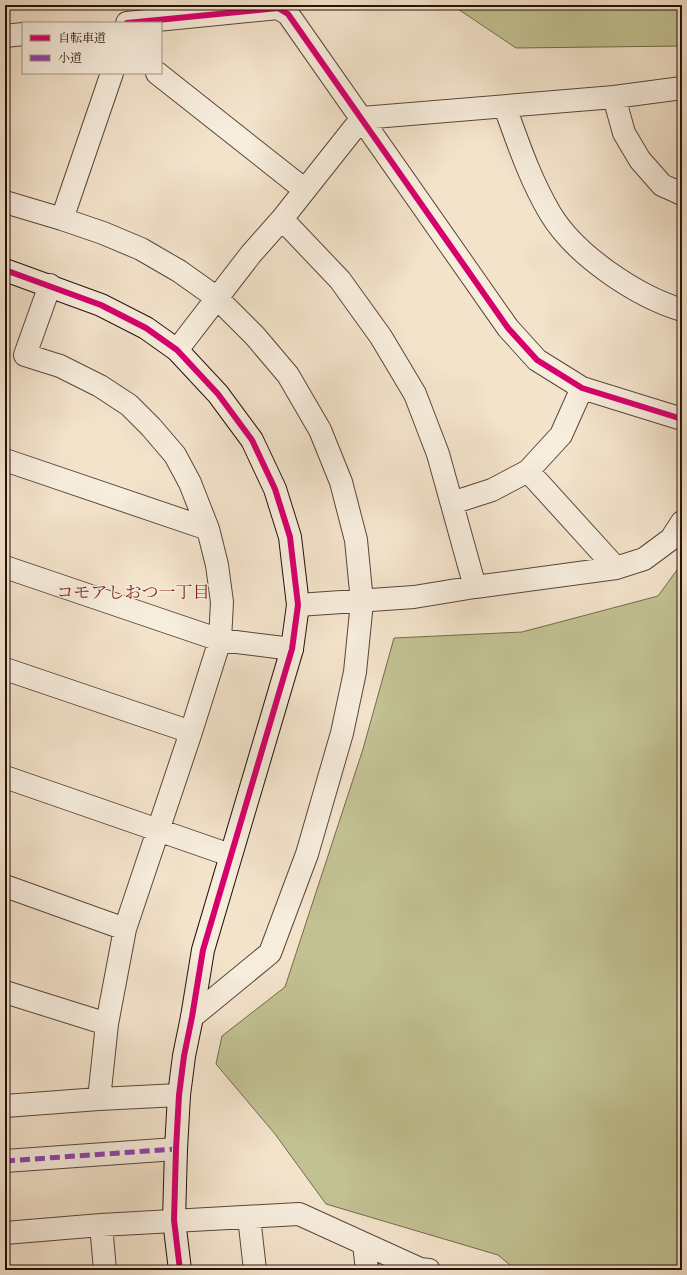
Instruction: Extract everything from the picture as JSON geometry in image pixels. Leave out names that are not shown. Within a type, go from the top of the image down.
[{"type":"street","points":[[137,22],[278,8],[288,14],[508,328],[537,360],[582,388],[682,419]]},
{"type":"street","points":[[5,36],[22,34]]},
{"type":"street","points":[[62,219],[112,74]]},
{"type":"street","points":[[158,74],[305,190]]},
{"type":"street","points":[[177,350],[251,254],[282,219],[362,118],[614,97],[682,88]]},
{"type":"street","points":[[614,97],[624,133],[640,160],[662,185],[682,194]]},
{"type":"street","points":[[505,107],[530,174],[550,214],[577,248],[623,283],[672,307],[682,310]]},
{"type":"street","points":[[5,202],[62,219],[141,248],[179,271],[217,298],[255,336],[288,374],[320,430],[341,482],[356,540],[362,602],[354,672],[342,733],[307,854],[270,954],[192,1017]]},
{"type":"street","points":[[282,219],[340,280],[381,337],[415,394],[438,454],[476,587]]},
{"type":"street","points":[[5,270],[50,285],[107,308],[146,328],[177,350],[218,394],[252,440],[275,489],[290,537],[298,605],[292,649],[202,950],[192,1017],[184,1056],[179,1095],[174,1220],[180,1270]]},
{"type":"street","points":[[50,285],[25,355],[60,366],[100,386],[128,405],[151,427],[175,455],[190,483],[208,529],[217,565],[222,602],[220,640],[125,929],[108,1024],[99,1099]]},
{"type":"street","points":[[452,504],[492,490],[528,471],[561,435],[582,388]]},
{"type":"street","points":[[5,460],[208,529]]},
{"type":"street","points":[[528,471],[616,568]]},
{"type":"street","points":[[298,605],[362,602],[414,597],[616,568],[644,559],[671,538],[682,522]]},
{"type":"street","points":[[5,567],[220,640],[292,649]]},
{"type":"street","points":[[5,669],[191,732]]},
{"type":"street","points":[[5,777],[230,855]]},
{"type":"street","points":[[5,886],[125,929]]},
{"type":"street","points":[[5,992],[108,1024]]},
{"type":"street","points":[[5,1106],[179,1095]]},
{"type":"street","points":[[5,1161],[176,1149]]},
{"type":"street","points":[[5,1233],[174,1220],[299,1214],[420,1269],[429,1270]]},
{"type":"street","points":[[249,1217],[252,1256],[255,1270]]},
{"type":"street","points":[[101,1225],[105,1270]]},
{"type":"street","points":[[364,1244],[367,1270]]},
{"type":"shaded area","points":[[452,5],[682,5],[682,46],[516,48]]},
{"type":"shaded area","points":[[682,563],[682,1270],[516,1270],[498,1255],[326,1204],[275,1134],[216,1064],[222,1036],[285,987],[363,749],[394,638],[522,632],[658,596]]},
{"type":"marked path","points":[[5,1161],[176,1149]]},
{"type":"cycle path","points":[[137,22],[278,8],[288,14],[508,328],[537,360],[582,388],[682,419]]},
{"type":"cycle path","points":[[5,270],[101,305],[146,328],[177,350],[218,394],[252,440],[275,489],[290,537],[298,605],[292,649],[203,950],[184,1056],[179,1095],[174,1220],[180,1270]]},
{"type":"district","name":"コモアしおつ一丁目","points":[[133,592]]}]
